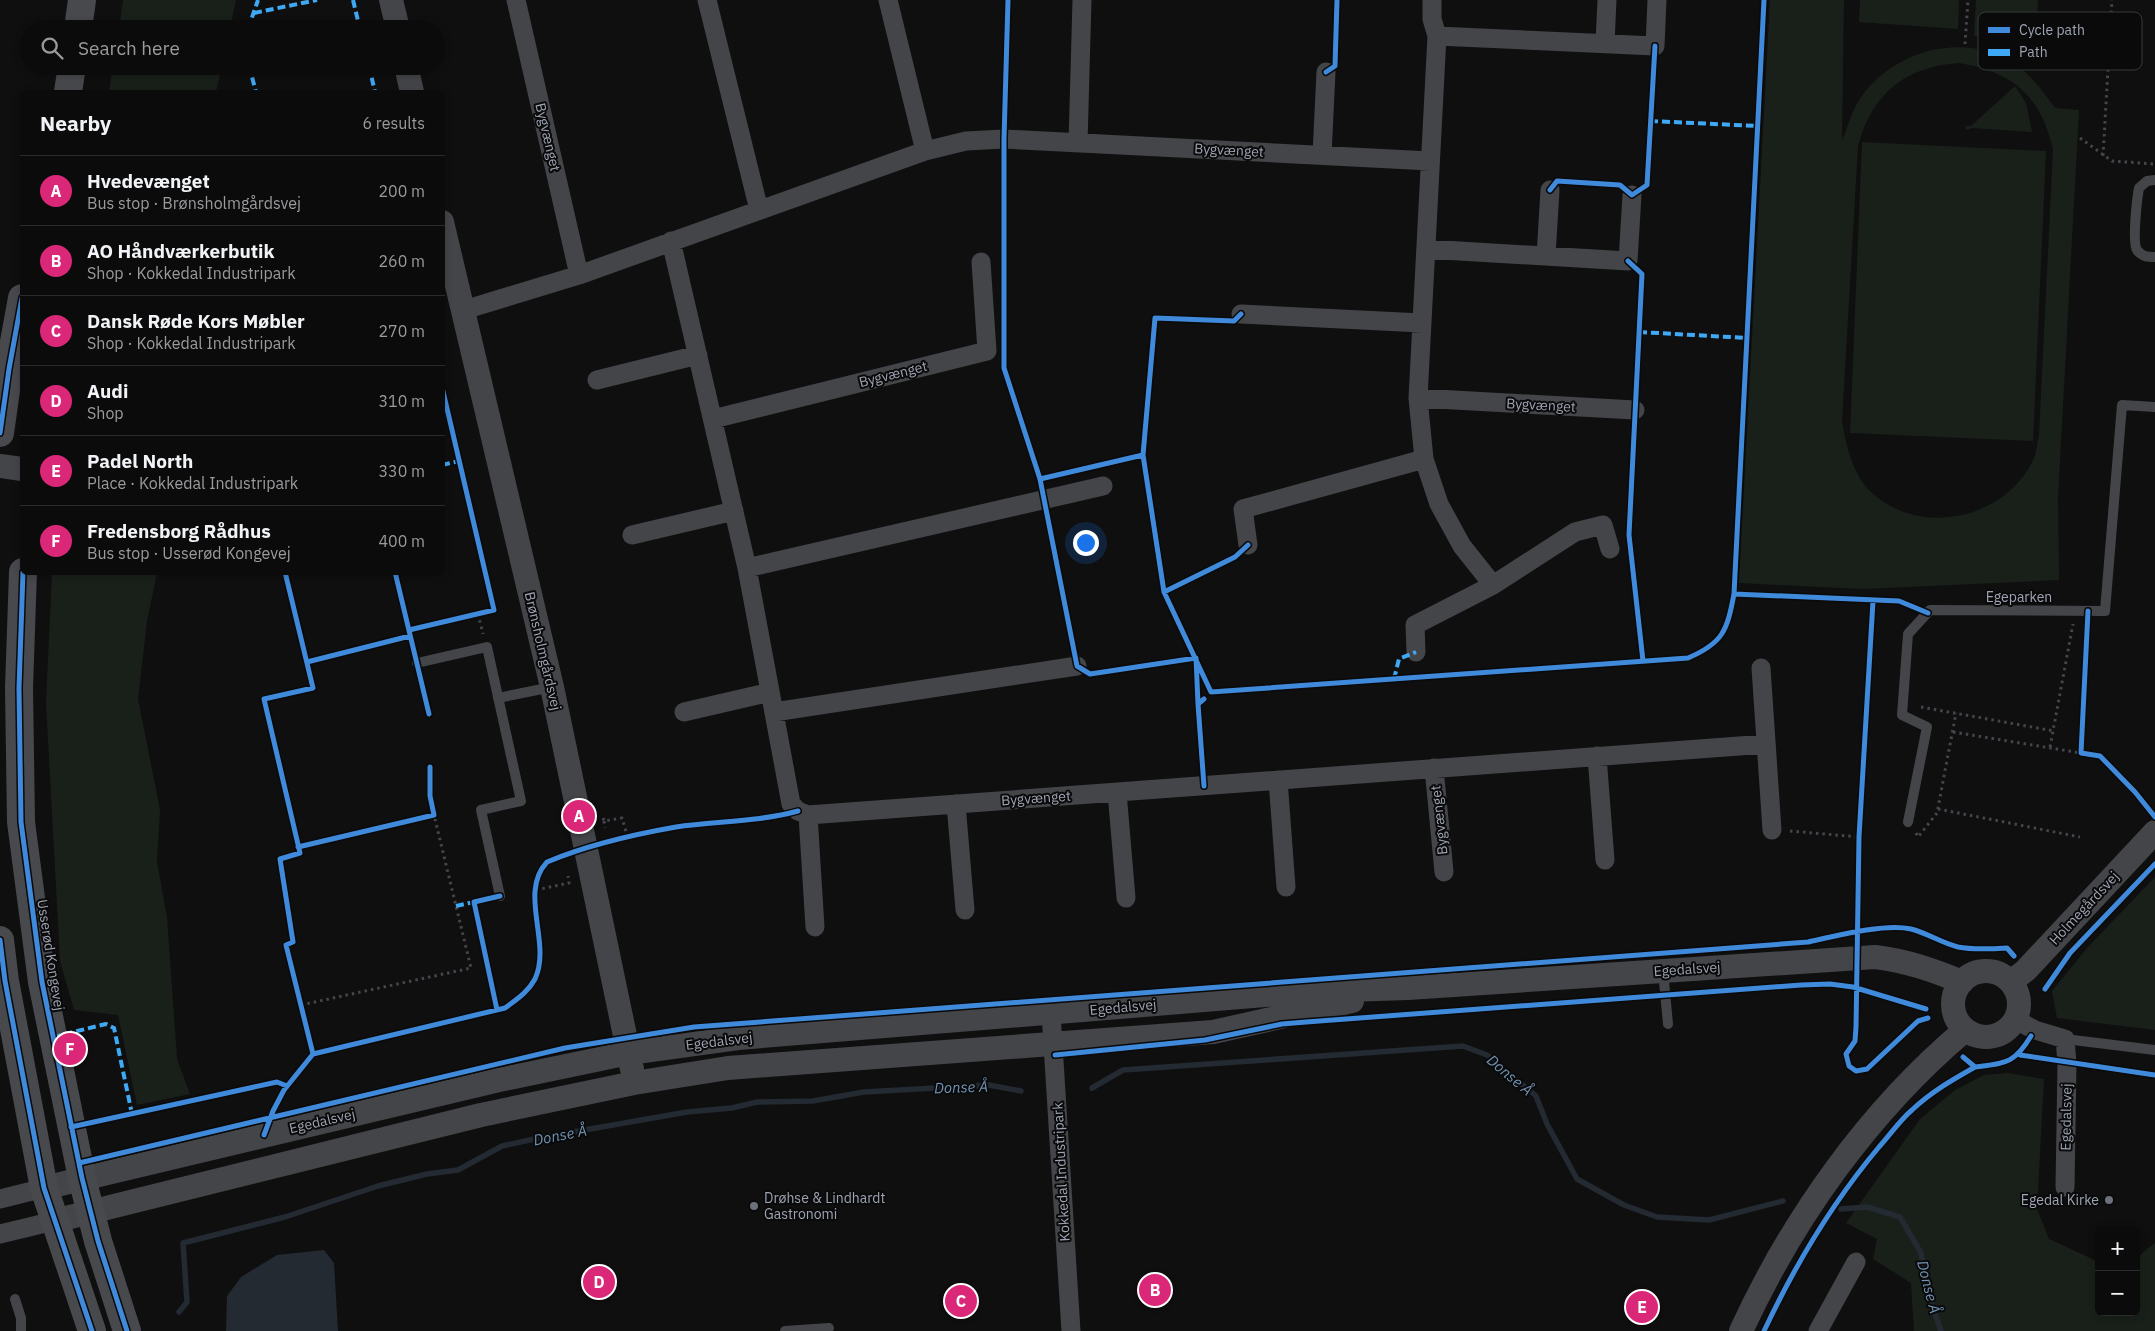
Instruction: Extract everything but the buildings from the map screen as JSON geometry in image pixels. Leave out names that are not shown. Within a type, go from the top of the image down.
[{"type":"main road","points":[[79,20],[82,0]]},
{"type":"main road","points":[[68,90],[71,75]]},
{"type":"main road","points":[[0,433],[20,309]]},
{"type":"main road","name":"Usserød Kongevej","points":[[24,575],[19,688],[21,822],[42,982],[82,1178],[98,1241],[127,1331]]},
{"type":"main road","points":[[0,940],[44,1188],[92,1331]]},
{"type":"street","points":[[391,0],[396,20]]},
{"type":"street","name":"Bygvænget","points":[[516,0],[579,275]]},
{"type":"street","points":[[707,0],[759,210]]},
{"type":"street","points":[[888,0],[925,151]]},
{"type":"street","points":[[1078,143],[1082,0]]},
{"type":"street","points":[[1432,0],[1432,19],[1437,36],[1418,398],[1424,459],[1439,504],[1462,546],[1493,585]]},
{"type":"street","points":[[1605,44],[1607,0]]},
{"type":"street","points":[[1437,36],[1655,46],[1657,0]]},
{"type":"street","points":[[1322,155],[1326,72]]},
{"type":"street","points":[[408,75],[412,90]]},
{"type":"street","name":"Bygvænget","points":[[464,310],[579,275],[925,151],[966,141],[1004,139],[1430,161]]},
{"type":"street","points":[[1546,256],[1550,190]]},
{"type":"street","points":[[1426,249],[1628,261],[1632,195]]},
{"type":"street","name":"Brønsholmgårdsvej","points":[[445,234],[552,686],[634,1083]]},
{"type":"street","points":[[671,241],[747,568],[792,804],[798,812],[808,815],[815,926]]},
{"type":"street","name":"Bygvænget","points":[[712,419],[987,351],[981,262]]},
{"type":"street","points":[[1241,314],[1422,323]]},
{"type":"street","points":[[597,380],[698,355]]},
{"type":"street","name":"Bygvænget","points":[[1418,398],[1635,410]]},
{"type":"street","points":[[1248,545],[1243,509],[1424,459]]},
{"type":"street","points":[[0,466],[20,469]]},
{"type":"street","points":[[747,568],[1103,486]]},
{"type":"street","points":[[632,535],[734,511]]},
{"type":"street","points":[[1416,652],[1415,625],[1493,585],[1575,532],[1603,525],[1610,549]]},
{"type":"street","points":[[774,712],[1077,666]]},
{"type":"street","points":[[1761,668],[1766,744],[1780,831]]},
{"type":"street","points":[[684,712],[770,692]]},
{"type":"street","name":"Bygvænget","points":[[808,815],[1766,744]]},
{"type":"street","points":[[1597,756],[1604,860]]},
{"type":"street","name":"Bygvænget","points":[[1434,768],[1444,872]]},
{"type":"street","points":[[1278,780],[1286,887]]},
{"type":"street","points":[[1116,792],[1126,898]]},
{"type":"street","points":[[956,804],[965,910]]},
{"type":"street","name":"Holmegårdsvej","points":[[2011,982],[2026,970],[2155,832]]},
{"type":"street","name":"Egedalsvej","points":[[44,1188],[499,1080],[629,1053],[738,1038],[1263,996],[1875,957],[1902,960],[1924,966],[1962,982]]},
{"type":"street","points":[[1986,971],[2000,974],[2011,982],[2020,1000],[2016,1020],[2009,1029],[1999,1036],[1987,1038],[1976,1036],[1965,1030],[1958,1022],[1953,1003],[1956,991],[1962,982],[1973,974],[1986,971]]},
{"type":"street","name":"Egedalsvej","points":[[54,1221],[481,1115],[634,1083],[728,1068],[1213,1032],[1408,988]]},
{"type":"street","points":[[1054,1044],[1068,1026],[1225,1010],[1263,996]]},
{"type":"street","name":"Kokkedal Industripark","points":[[1051,1013],[1071,1331]]},
{"type":"street","points":[[2016,1020],[2035,1030],[2065,1039]]},
{"type":"street","points":[[1741,1331],[1759,1292],[1802,1218],[1851,1149],[1896,1097],[1965,1030]]},
{"type":"street","name":"Egedalsvej","points":[[2065,1039],[2067,1063],[2065,1187]]},
{"type":"street","points":[[0,1199],[44,1188]]},
{"type":"street","points":[[0,1234],[54,1221]]},
{"type":"street","points":[[1818,1331],[1856,1262]]},
{"type":"lane","points":[[2155,180],[2147,181],[2139,188],[2135,242],[2138,252],[2155,257]]},
{"type":"lane","name":"Egeparken","points":[[1903,703],[1908,634],[1930,610],[2105,611],[2122,405],[2155,407]]},
{"type":"lane","points":[[417,663],[487,647],[521,801],[480,810],[500,896]]},
{"type":"lane","points":[[498,698],[552,686]]},
{"type":"lane","points":[[1903,703],[1902,715],[1927,727],[1908,822]]},
{"type":"lane","points":[[1663,971],[1668,1024]]},
{"type":"lane","points":[[2065,1039],[2155,1050]]},
{"type":"lane","points":[[16,1299],[21,1318],[21,1331]]},
{"type":"lane","points":[[784,1331],[829,1328]]},
{"type":"path","points":[[1965,44],[1968,0]]},
{"type":"path","points":[[2103,156],[2108,70]]},
{"type":"path","points":[[2080,138],[2112,161],[2155,164]]},
{"type":"path","points":[[2050,747],[2076,611]]},
{"type":"path","points":[[478,614],[487,647]]},
{"type":"path","points":[[1903,703],[2054,731]]},
{"type":"path","points":[[1908,822],[1918,837],[1938,809],[1956,713]]},
{"type":"path","points":[[1953,732],[2091,755]]},
{"type":"path","points":[[2081,754],[2082,744]]},
{"type":"path","points":[[301,1005],[471,968],[432,805]]},
{"type":"path","points":[[1938,809],[2080,837]]},
{"type":"path","points":[[424,817],[434,815]]},
{"type":"path","points":[[606,828],[606,821],[622,818],[628,838]]},
{"type":"path","points":[[1858,847],[1860,827]]},
{"type":"path","points":[[1780,831],[1859,837]]},
{"type":"path","points":[[619,840],[638,836]]},
{"type":"path","points":[[537,884],[536,892],[565,884]]},
{"type":"shaded area","points":[[123,0],[236,0],[232,20],[120,20]]},
{"type":"shaded area","points":[[1770,0],[1844,0],[1842,141],[1860,99],[1873,83],[1890,69],[1908,58],[1928,51],[1949,48],[1978,50],[1978,67],[1959,63],[1939,66],[1922,70],[1893,86],[1872,112],[1858,146],[1842,421],[1854,467],[1864,484],[1890,506],[1912,515],[1936,518],[1960,515],[1983,508],[2004,496],[2021,479],[2036,453],[2039,435],[2053,150],[2048,131],[2032,101],[2009,80],[1986,70],[2022,70],[2041,89],[2055,108],[2079,110],[2058,497],[2059,580],[1863,589],[1739,583]]},
{"type":"shaded area","points":[[1860,0],[1959,0],[1958,29],[1859,22]]},
{"type":"shaded area","points":[[1976,0],[2038,0],[2037,12],[1978,12],[1978,36],[1974,36]]},
{"type":"shaded area","points":[[112,75],[220,75],[216,90],[109,90]]},
{"type":"shaded area","points":[[2015,86],[2026,103],[2032,132],[1972,128],[1966,130],[1966,126],[1971,126]]},
{"type":"shaded area","points":[[1862,142],[2046,151],[2033,441],[1850,433]]},
{"type":"shaded area","points":[[52,575],[157,575],[147,621],[138,699],[160,810],[157,862],[167,917],[177,1059],[190,1094],[137,1105],[118,1015],[74,1010],[60,961],[46,702]]},
{"type":"shaded area","points":[[2155,877],[2155,1030],[2057,1018],[2052,991],[2087,948]]},
{"type":"shaded area","points":[[2008,1073],[2044,1079],[2037,1209],[2049,1239],[2095,1260],[2095,1316],[2140,1316],[2140,1255],[2155,1243],[2155,1331],[1914,1331],[1911,1283],[1873,1259],[1877,1239],[1846,1223],[1920,1119],[1955,1090],[1984,1075]]},
{"type":"shaded area","points":[[324,1250],[334,1263],[338,1331],[226,1331],[227,1296],[241,1277],[277,1255]]},
{"type":"waterway","name":"Donse Å","points":[[1092,1088],[1123,1070],[1463,1046],[1487,1055],[1536,1096],[1547,1124],[1577,1179],[1624,1205],[1657,1217],[1709,1220],[1783,1201]]},
{"type":"waterway","name":"Donse Å","points":[[179,1312],[187,1302],[183,1243],[285,1217],[378,1186],[427,1174],[458,1170],[502,1146],[687,1112],[732,1108],[757,1102],[813,1101],[864,1092],[989,1085],[1021,1091]]},
{"type":"waterway","name":"Donse Å","points":[[1841,1209],[1867,1207],[1900,1217],[1921,1253],[1929,1297],[1941,1331]]},
{"type":"marked path","points":[[251,20],[258,0]]},
{"type":"marked path","points":[[254,13],[317,0]]},
{"type":"marked path","points":[[353,0],[358,20]]},
{"type":"marked path","points":[[251,75],[255,90]]},
{"type":"marked path","points":[[371,75],[375,90]]},
{"type":"marked path","points":[[1650,121],[1757,126]]},
{"type":"marked path","points":[[1639,332],[1747,338]]},
{"type":"marked path","points":[[445,464],[459,461]]},
{"type":"marked path","points":[[1394,679],[1399,659],[1416,652]]},
{"type":"marked path","points":[[456,906],[474,902]]},
{"type":"marked path","points":[[53,1037],[106,1024],[114,1028],[132,1114]]},
{"type":"cycle path","points":[[1008,0],[1004,139],[1004,368],[1040,479],[1143,455],[1164,592],[1211,692],[1688,658],[1709,647],[1722,634],[1729,618],[1734,594],[1764,0]]},
{"type":"cycle path","points":[[1326,72],[1335,66],[1337,0]]},
{"type":"cycle path","points":[[1550,190],[1557,181],[1620,185],[1632,195],[1647,185],[1655,46]]},
{"type":"cycle path","points":[[1628,261],[1642,274],[1629,535],[1643,661]]},
{"type":"cycle path","points":[[0,433],[20,309]]},
{"type":"cycle path","points":[[1143,455],[1155,318],[1234,321],[1241,314]]},
{"type":"cycle path","points":[[409,630],[494,610],[445,400]]},
{"type":"cycle path","points":[[1040,479],[1077,666],[1090,674],[1196,658],[1198,704]]},
{"type":"cycle path","points":[[1164,592],[1235,557],[1248,545]]},
{"type":"cycle path","points":[[23,575],[19,688],[21,822],[42,982],[82,1178],[98,1241],[127,1331]]},
{"type":"cycle path","points":[[286,575],[313,688],[264,699],[300,853],[280,859],[293,942],[286,945],[313,1054]]},
{"type":"cycle path","points":[[396,575],[429,714]]},
{"type":"cycle path","points":[[1734,594],[1899,601],[1928,613]]},
{"type":"cycle path","points":[[1873,601],[1859,837],[1856,1027],[1855,1041],[1846,1054],[1849,1066],[1856,1071],[1867,1069],[1918,1021],[1928,1018]]},
{"type":"cycle path","points":[[2088,611],[2081,753],[2100,756],[2135,792],[2155,817]]},
{"type":"cycle path","points":[[307,662],[410,636]]},
{"type":"cycle path","points":[[1204,699],[1198,704],[1204,786]]},
{"type":"cycle path","points":[[298,847],[434,815],[430,796],[430,767]]},
{"type":"cycle path","points":[[264,1135],[273,1111],[284,1090],[313,1054],[505,1008],[526,992],[535,979],[539,965],[540,950],[535,888],[539,874],[547,862],[594,846],[661,830],[783,815],[798,811]]},
{"type":"cycle path","points":[[2045,989],[2070,953],[2155,864]]},
{"type":"cycle path","points":[[497,1010],[474,902],[500,896]]},
{"type":"cycle path","points":[[79,1163],[565,1048],[694,1027],[1808,942],[1860,931],[1888,928],[1911,929],[1958,947],[1976,949],[2007,948],[2014,956]]},
{"type":"cycle path","points":[[0,940],[5,981],[44,1188],[92,1331]]},
{"type":"cycle path","points":[[1055,1055],[1205,1040],[1282,1024],[1801,985],[1830,984],[1853,987],[1926,1009]]},
{"type":"cycle path","points":[[1963,1057],[1975,1067],[2002,1063],[2014,1057],[2031,1036]]},
{"type":"cycle path","points":[[2020,1055],[2155,1075]]},
{"type":"cycle path","points":[[1764,1331],[1788,1282],[1816,1235],[1862,1168],[1899,1123],[1919,1104],[1942,1087],[1975,1067]]},
{"type":"cycle path","points":[[71,1127],[277,1082],[287,1086]]},
{"type":"place","name":"Hvedevænget","points":[[579,816]]},
{"type":"place","name":"Fredensborg Rådhus","points":[[70,1049]]},
{"type":"place","name":"Egedal Kirke","points":[[2109,1200]]},
{"type":"place","name":"Drøhse & Lindhardt Gastronomi","points":[[754,1206]]},
{"type":"place","name":"Audi","points":[[599,1282]]},
{"type":"place","name":"AO Håndværkerbutik","points":[[1155,1290]]},
{"type":"place","name":"Dansk Røde Kors Møbler","points":[[961,1301]]},
{"type":"place","name":"Padel North","points":[[1642,1307]]}]
